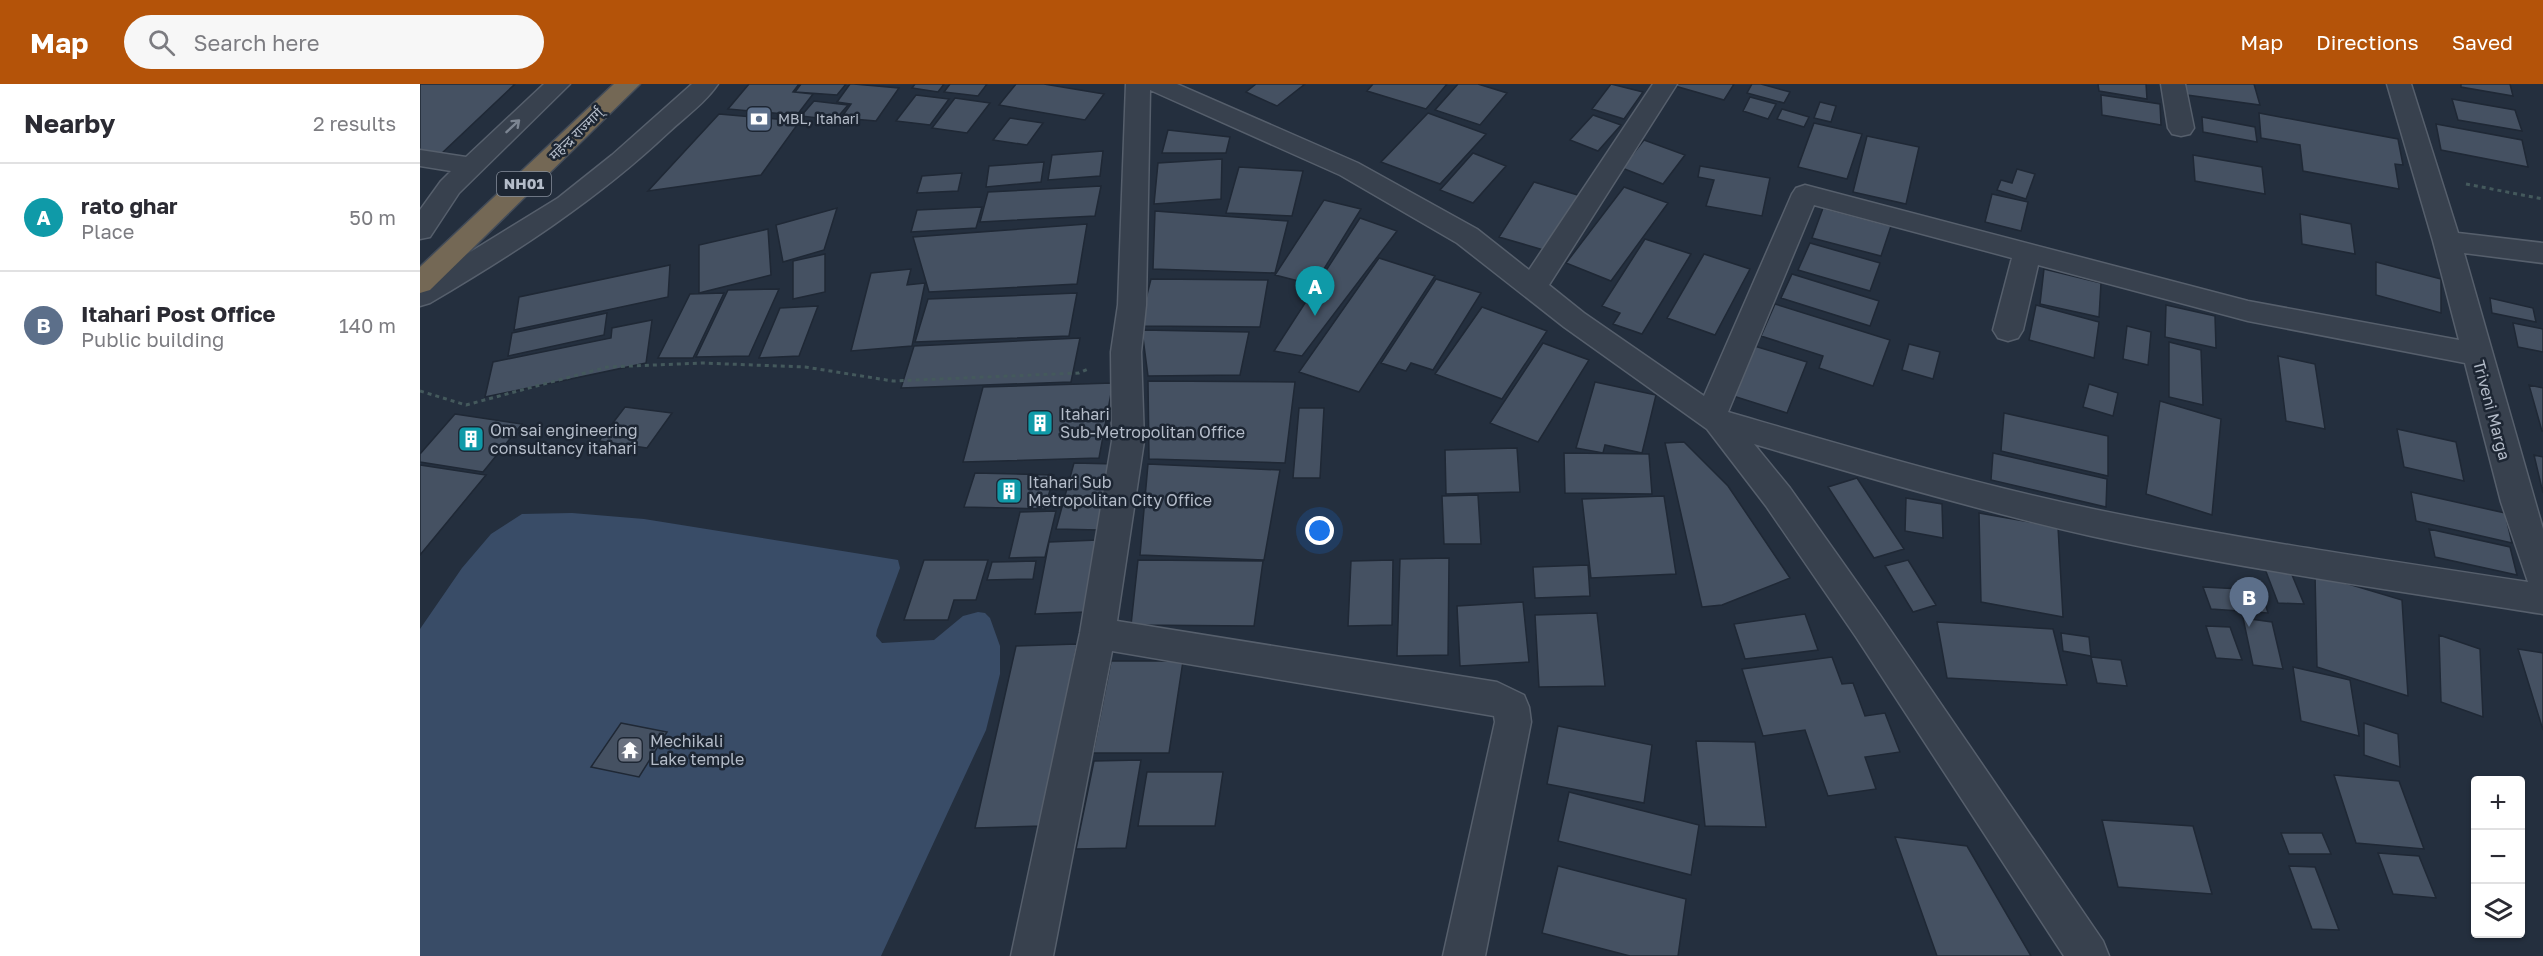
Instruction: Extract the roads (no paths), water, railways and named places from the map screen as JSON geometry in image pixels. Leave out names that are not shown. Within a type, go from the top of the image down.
[{"type":"highway","name":"महेन्द्र राज्मार्ग्","points":[[420,284],[628,84]]},
{"type":"street","points":[[420,230],[450,187],[558,84]]},
{"type":"street","points":[[420,296],[483,260],[568,203],[635,150],[706,84]]},
{"type":"street","points":[[1032,956],[1098,633],[1128,441],[1126,352],[1132,305],[1138,84]]},
{"type":"street","points":[[1156,84],[1349,169],[1467,236],[1574,320],[1714,418],[1778,497],[2096,955]]},
{"type":"street","points":[[1533,287],[1665,84]]},
{"type":"street","points":[[2174,84],[2181,128]]},
{"type":"street","name":"Triveni Marga","points":[[2399,84],[2447,241],[2517,502],[2543,578]]},
{"type":"street","points":[[420,158],[471,166]]},
{"type":"street","points":[[1714,418],[1805,194],[2248,311],[2477,354]]},
{"type":"street","points":[[2447,241],[2543,253]]},
{"type":"street","points":[[2008,330],[2027,253]]},
{"type":"street","points":[[1714,418],[1955,490],[2089,522],[2205,546],[2543,599]]},
{"type":"street","points":[[1098,633],[1497,699],[1511,707],[1513,722],[1464,956]]},
{"type":"water","points":[[572,513],[644,519],[898,560],[900,568],[877,630],[876,636],[882,643],[934,640],[963,616],[978,612],[985,613],[990,618],[1000,646],[1000,674],[986,730],[881,956],[420,956],[420,629],[462,568],[491,534],[522,514]]},
{"type":"place","name":"MBL, Itahari","points":[[759,119]]},
{"type":"place","name":"rato ghar","points":[[1315,316]]},
{"type":"place","name":"Itahari Sub-Metropolitan Office","points":[[1040,423]]},
{"type":"place","name":"Om sai engineering consultancy itahari","points":[[471,439]]},
{"type":"place","name":"Itahari Sub Metropolitan City Office","points":[[1009,491]]},
{"type":"place","name":"Itahari Post Office","points":[[2249,627]]},
{"type":"place","name":"Mechikali Lake temple","points":[[630,750]]}]
